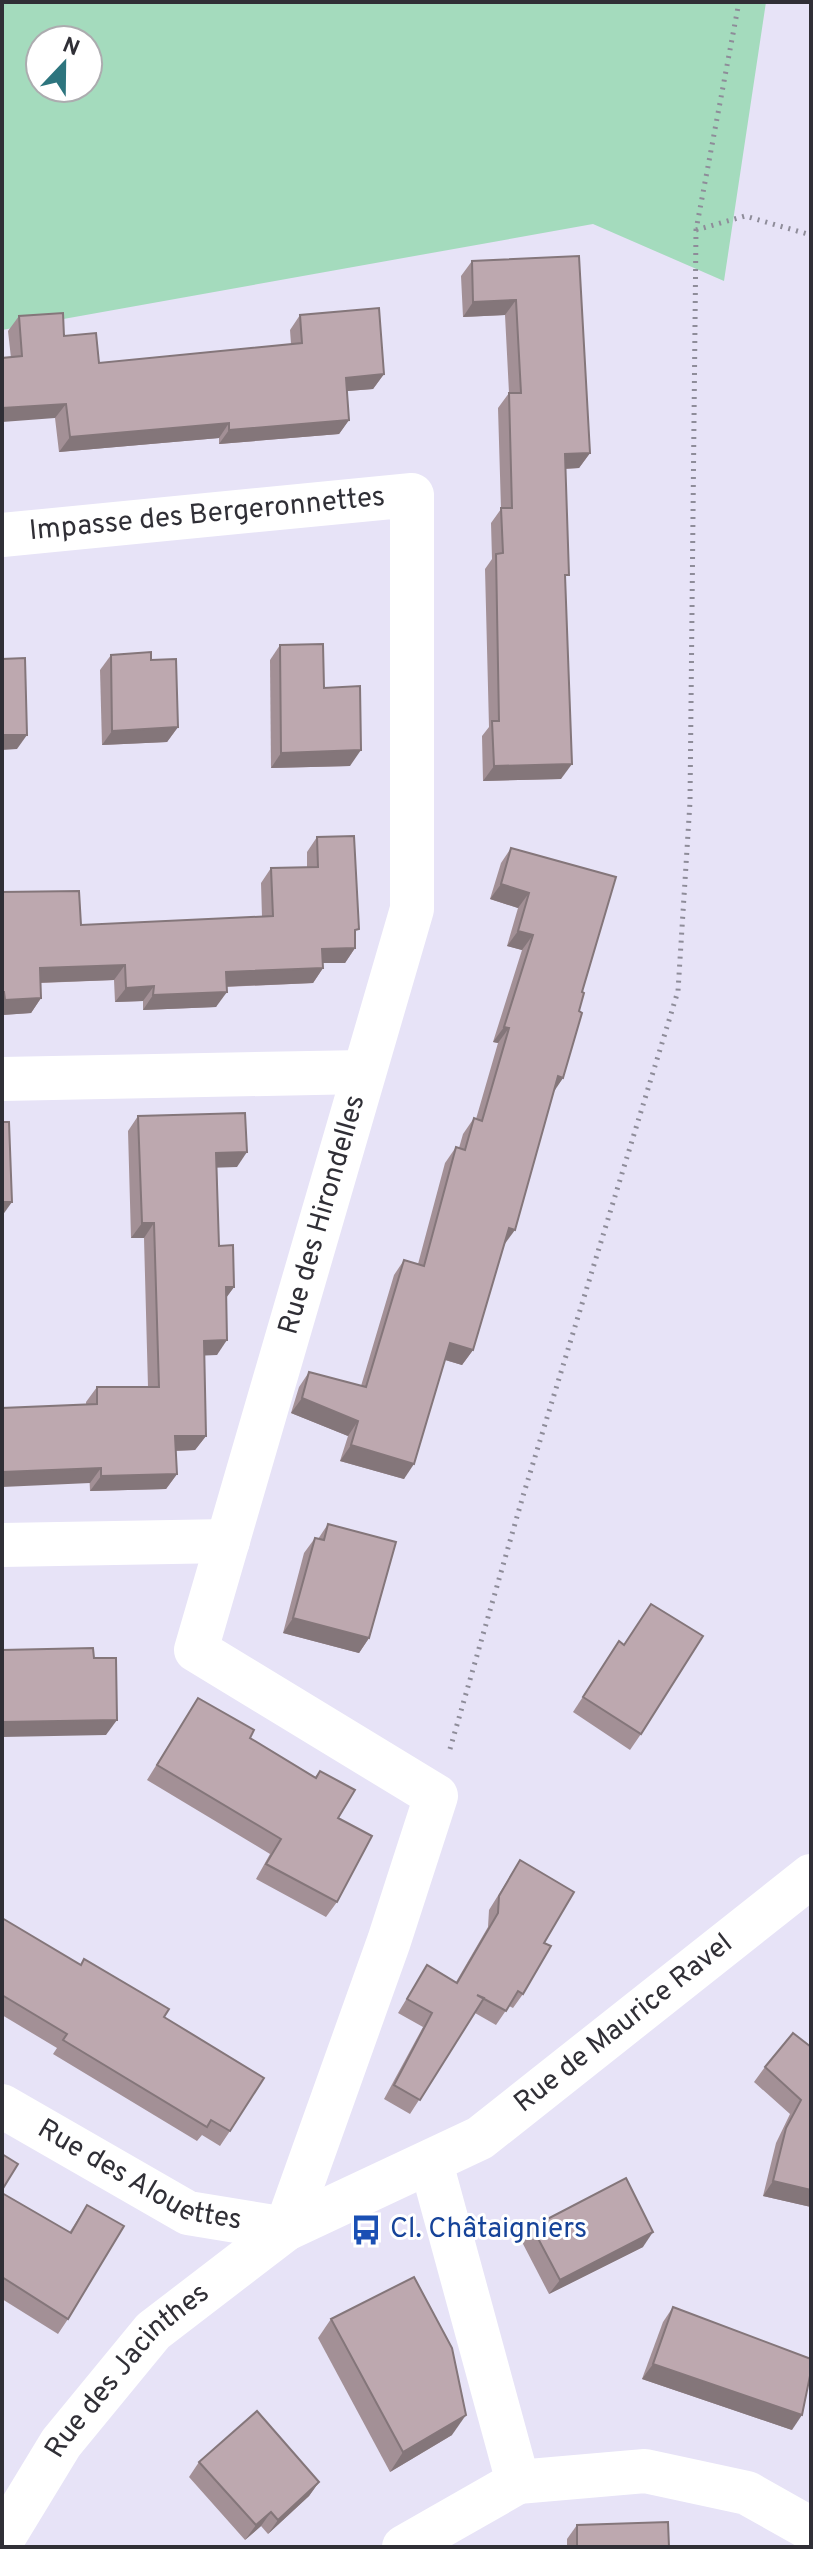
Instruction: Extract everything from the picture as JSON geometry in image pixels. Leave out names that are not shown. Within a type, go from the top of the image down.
[{"type":"street","name":"Rue des Hirondelles","points":[[412,495],[412,909],[196,1650],[436,1796]]},
{"type":"street","name":"Impasse des Bergeronnettes","points":[[2,535],[412,495]]},
{"type":"street","points":[[2,1079],[364,1072]]},
{"type":"street","points":[[2,1545],[228,1541]]},
{"type":"street","points":[[286,2229],[389,1941],[436,1796]]},
{"type":"street","name":"Rue de Maurice Ravel","points":[[286,2229],[480,2138],[811,1876]]},
{"type":"street","name":"Rue des Alouettes","points":[[2,2106],[188,2213],[286,2229]]},
{"type":"street","points":[[431,2163],[518,2482]]},
{"type":"street","name":"Rue des Jacinthes","points":[[2,2540],[61,2443],[153,2331],[286,2229]]},
{"type":"street","points":[[404,2547],[518,2482],[645,2471],[747,2493],[811,2529]]},
{"type":"path","points":[[436,1796],[523,1496],[678,991],[690,802],[696,230],[739,2]]},
{"type":"path","points":[[696,230],[745,216],[811,235]]},
{"type":"green space","points":[[2,2],[766,2],[724,281],[593,224],[2,330]]},
{"type":"building","points":[[579,256],[590,453],[565,454],[569,575],[565,575],[572,764],[494,766],[492,721],[499,721],[496,554],[503,553],[501,508],[512,508],[509,393],[521,393],[516,300],[473,302],[472,261]]},
{"type":"building","points":[[379,308],[384,374],[346,378],[349,420],[229,430],[229,423],[70,437],[66,404],[2,408],[2,358],[22,356],[19,316],[63,313],[64,336],[96,333],[99,363],[302,343],[300,315]]},
{"type":"building","points":[[323,644],[324,688],[360,686],[361,750],[281,753],[280,645]]},
{"type":"building","points":[[151,652],[151,660],[176,659],[178,727],[112,731],[111,655]]},
{"type":"building","points":[[25,658],[27,735],[2,735],[2,659]]},
{"type":"building","points":[[354,836],[359,929],[355,930],[355,948],[322,949],[323,968],[226,972],[227,992],[153,995],[154,986],[126,988],[125,965],[40,968],[41,998],[5,1000],[2,992],[2,892],[79,891],[81,925],[273,916],[271,868],[318,867],[317,837]]},
{"type":"building","points":[[511,848],[616,877],[582,992],[579,1011],[582,1013],[563,1078],[558,1076],[515,1230],[509,1228],[473,1350],[450,1343],[414,1464],[351,1445],[358,1421],[302,1398],[309,1372],[366,1387],[404,1260],[424,1266],[456,1147],[465,1150],[474,1118],[482,1121],[509,1028],[504,1027],[533,935],[518,931],[529,893],[501,884]]},
{"type":"building","points":[[245,1113],[247,1152],[216,1153],[219,1246],[233,1245],[234,1287],[226,1287],[227,1340],[204,1341],[206,1436],[175,1436],[177,1474],[101,1476],[101,1468],[2,1472],[2,1408],[97,1404],[97,1387],[159,1387],[154,1223],[142,1223],[138,1116]]},
{"type":"building","points":[[2,1122],[9,1122],[12,1202],[2,1202]]},
{"type":"building","points":[[328,1524],[396,1542],[369,1638],[293,1618],[315,1538],[324,1540]]},
{"type":"building","points":[[651,1604],[703,1636],[641,1734],[583,1697],[619,1641],[624,1645]]},
{"type":"building","points":[[93,1648],[94,1658],[116,1658],[117,1720],[2,1722],[2,1650]]},
{"type":"building","points":[[198,1698],[254,1730],[250,1738],[316,1778],[320,1771],[355,1790],[338,1818],[372,1836],[337,1902],[266,1864],[281,1839],[157,1765]]},
{"type":"building","points":[[520,1860],[574,1892],[544,1943],[551,1946],[523,1994],[518,1991],[506,2011],[484,1999],[420,2100],[394,2085],[432,2013],[407,1999],[427,1965],[457,1983],[498,1913],[499,1896]]},
{"type":"building","points":[[2,1918],[81,1965],[84,1959],[169,2009],[164,2017],[264,2078],[230,2131],[211,2120],[207,2127],[63,2040],[67,2034],[2,1995]]},
{"type":"building","points":[[793,2033],[811,2047],[811,2190],[773,2181],[786,2128],[801,2100],[765,2067]]},
{"type":"building","points":[[2,2154],[18,2164],[2,2190]]},
{"type":"building","points":[[626,2178],[653,2232],[560,2280],[532,2227]]},
{"type":"building","points":[[2,2193],[71,2233],[87,2205],[124,2226],[68,2319],[2,2277]]},
{"type":"building","points":[[414,2277],[452,2348],[466,2415],[403,2452],[331,2319]]},
{"type":"building","points":[[673,2307],[811,2359],[802,2415],[653,2364]]},
{"type":"building","points":[[257,2411],[319,2482],[278,2520],[271,2512],[256,2525],[199,2462]]},
{"type":"building","points":[[668,2522],[669,2547],[577,2547],[577,2525]]},
{"type":"place","name":"Cl. Châtaigniers","points":[[366,2230]]}]
